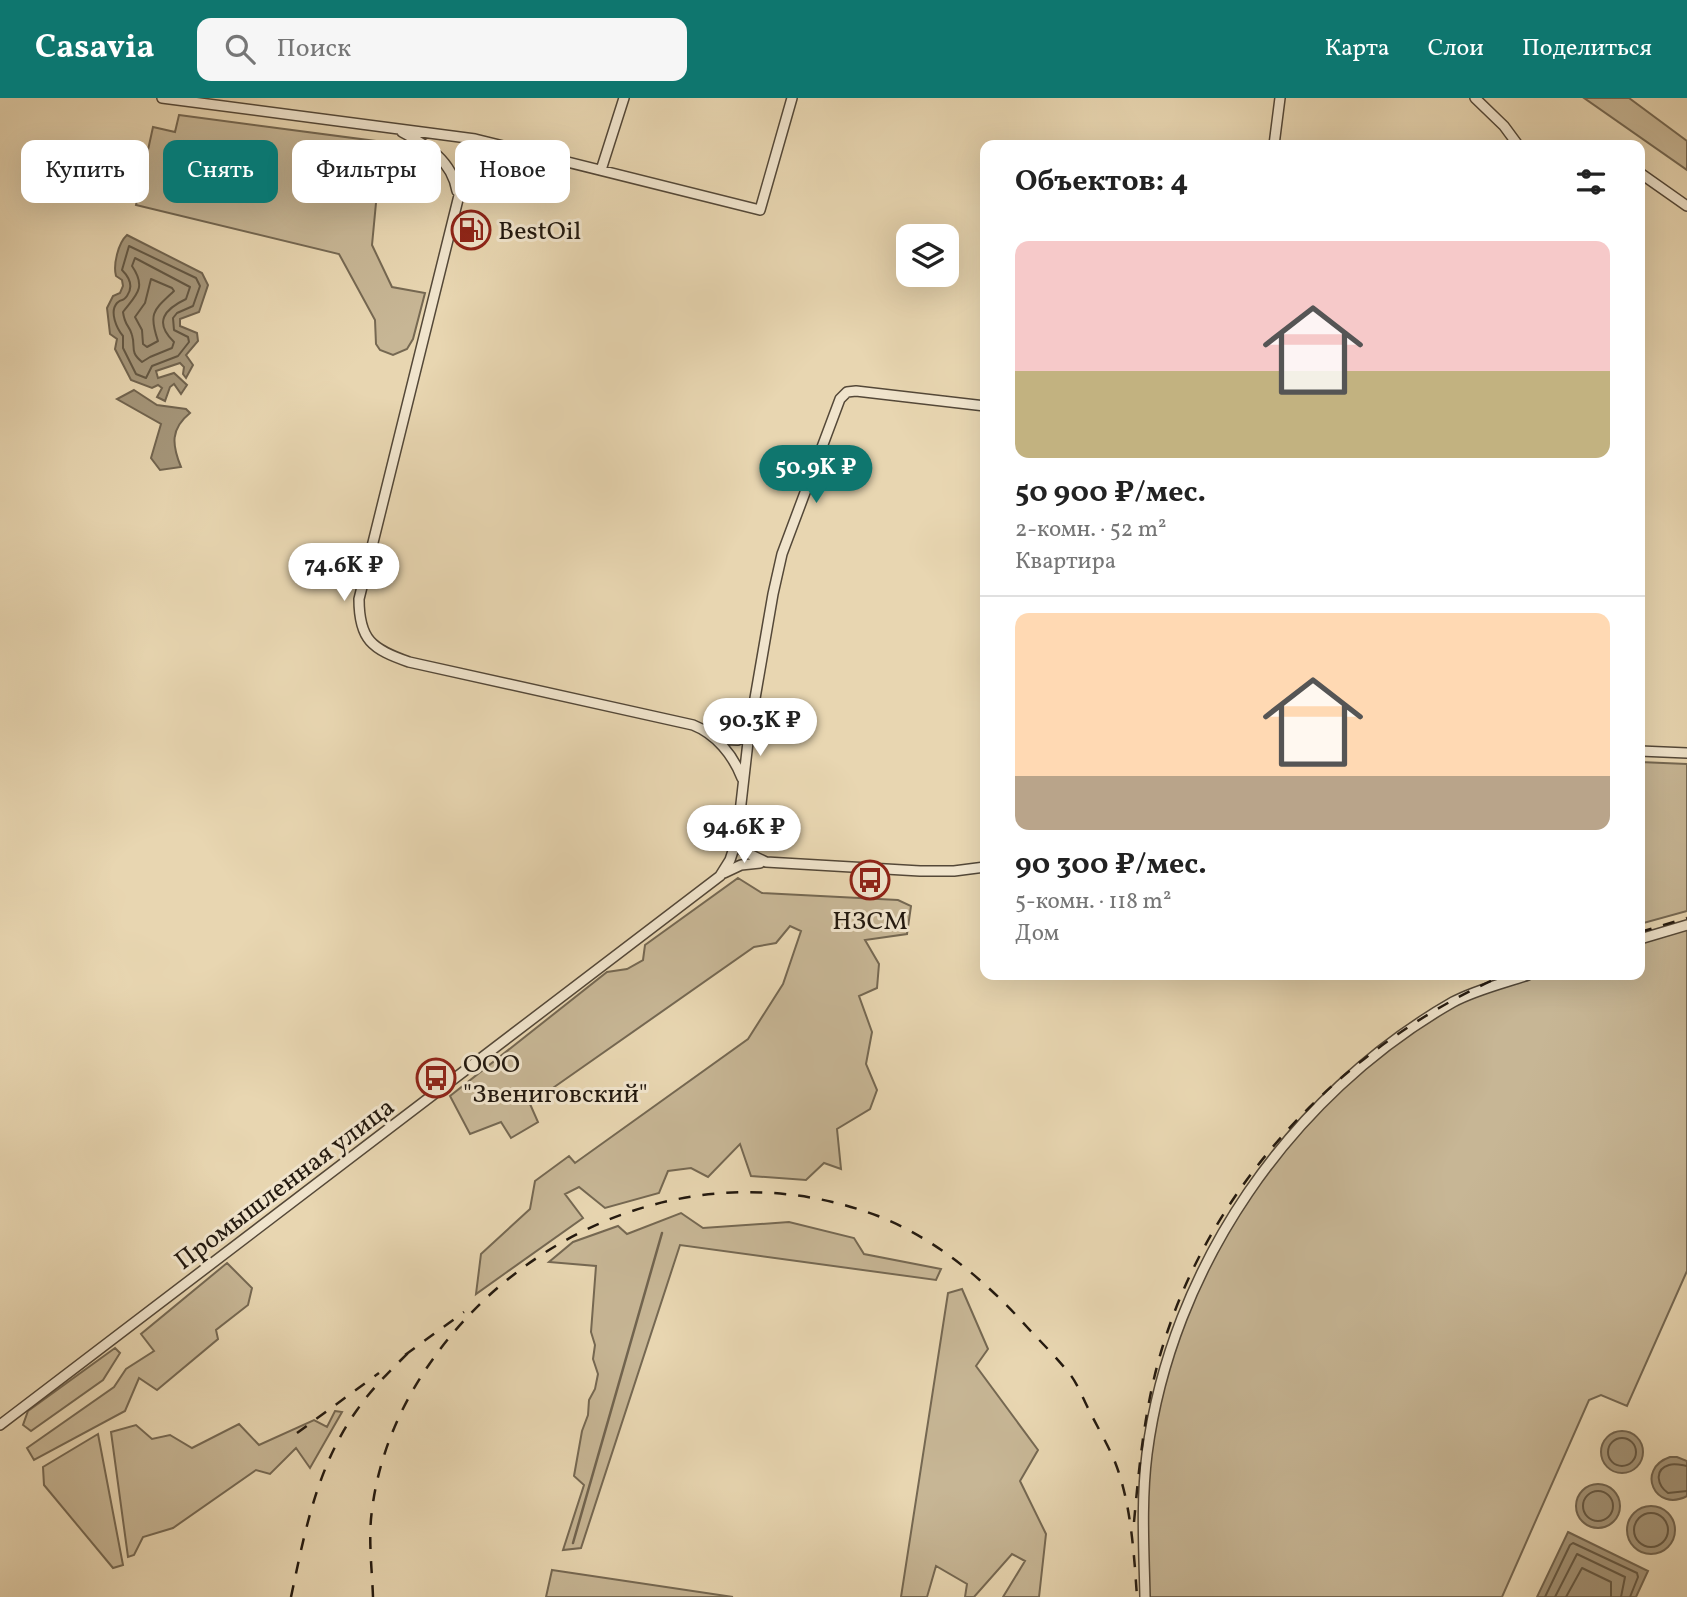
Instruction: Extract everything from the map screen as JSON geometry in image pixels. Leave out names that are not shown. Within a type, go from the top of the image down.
[{"type":"street","points":[[162,98],[475,139],[760,210],[792,98]]},
{"type":"street","points":[[601,170],[624,98]]},
{"type":"street","points":[[1276,140],[1280,98]]},
{"type":"street","points":[[1475,98],[1514,140]]},
{"type":"street","points":[[400,131],[419,141],[445,164],[455,185]]},
{"type":"street","points":[[1645,177],[1687,206]]},
{"type":"street","points":[[456,203],[359,598],[359,617],[363,632],[371,644],[384,654],[409,663],[693,725],[716,739],[733,759],[742,780]]},
{"type":"street","name":"Промышленная улица","points":[[0,1425],[720,876],[730,860],[737,839],[749,733],[782,554],[840,399],[847,392],[856,390],[980,405]]},
{"type":"street","points":[[716,739],[738,740],[749,733]]},
{"type":"street","points":[[1645,751],[1687,753]]},
{"type":"street","points":[[737,839],[744,851],[766,862]]},
{"type":"street","points":[[720,876],[741,865],[766,862],[920,871],[980,868]]},
{"type":"street","points":[[1645,938],[1687,925]]},
{"type":"street","points":[[1145,1597],[1143,1509],[1147,1454],[1164,1368],[1193,1288],[1247,1192],[1303,1122],[1352,1075],[1412,1029],[1455,1001],[1514,980]]},
{"type":"shaded area","points":[[1584,98],[1629,98],[1687,141],[1687,170]]},
{"type":"shaded area","points":[[179,115],[368,140],[292,140],[292,203],[376,203],[372,245],[392,287],[425,293],[413,339],[407,349],[393,355],[380,350],[376,344],[375,320],[339,254],[136,205],[149,203],[149,145],[153,127],[175,132]]},
{"type":"shaded area","points":[[1645,762],[1687,764],[1687,911],[1645,923]]},
{"type":"shaded area","points":[[738,878],[762,893],[898,900],[911,906],[907,934],[865,940],[879,964],[877,988],[859,996],[872,1032],[866,1064],[877,1090],[870,1109],[837,1129],[841,1169],[824,1163],[806,1180],[751,1176],[740,1144],[708,1177],[691,1168],[668,1171],[659,1193],[605,1208],[579,1187],[565,1194],[583,1218],[476,1294],[481,1254],[530,1209],[535,1181],[569,1156],[575,1163],[748,1039],[783,984],[801,931],[790,926],[776,943],[754,947],[530,1104],[538,1122],[511,1138],[501,1122],[470,1134],[450,1096],[607,972],[627,969],[643,960],[645,945]]},
{"type":"shaded area","points":[[1687,925],[1687,1271],[1627,1406],[1601,1395],[1589,1400],[1502,1597],[1145,1597],[1143,1509],[1164,1368],[1193,1288],[1247,1192],[1352,1075],[1455,1001],[1514,980],[1645,980],[1645,938]]},
{"type":"shaded area","points":[[681,1213],[703,1228],[789,1222],[854,1238],[864,1254],[941,1269],[936,1280],[680,1245],[581,1548],[563,1550],[584,1485],[574,1476],[589,1400],[598,1374],[593,1359],[595,1345],[591,1332],[596,1266],[549,1262],[573,1242],[618,1226],[627,1234]]},
{"type":"shaded area","points":[[227,1263],[252,1288],[248,1305],[216,1330],[218,1339],[157,1390],[139,1378],[125,1411],[34,1460],[27,1448],[114,1387],[126,1369],[154,1351],[141,1334]]},
{"type":"shaded area","points":[[962,1289],[988,1349],[976,1366],[1038,1450],[1020,1481],[1046,1534],[1039,1597],[1003,1597],[1025,1561],[1012,1554],[974,1597],[965,1597],[967,1584],[936,1566],[927,1597],[901,1597],[948,1293]]},
{"type":"shaded area","points":[[115,1348],[120,1353],[103,1380],[31,1431],[23,1425],[28,1411]]},
{"type":"shaded area","points":[[335,1411],[342,1412],[310,1468],[296,1448],[270,1474],[256,1470],[173,1528],[143,1537],[134,1555],[128,1557],[111,1432],[136,1425],[152,1439],[170,1435],[192,1448],[239,1424],[259,1445],[314,1420],[327,1427]]},
{"type":"shaded area","points":[[98,1434],[123,1565],[113,1568],[44,1485],[43,1467]]},
{"type":"shaded area","points":[[552,1570],[733,1597],[546,1597]]},
{"type":"water","points":[[127,235],[202,273],[208,285],[199,312],[180,319],[180,326],[197,333],[198,341],[186,355],[193,365],[186,378],[183,374],[184,367],[180,363],[156,371],[158,378],[174,373],[187,385],[181,394],[174,384],[170,387],[165,401],[157,397],[162,388],[158,385],[152,388],[131,380],[115,349],[117,339],[110,334],[107,308],[113,296],[120,293],[123,286],[122,280],[116,276],[115,266],[117,254]]},
{"type":"water","points":[[134,390],[157,405],[186,409],[190,413],[176,431],[176,452],[181,467],[160,470],[151,458],[161,424],[117,399]]},
{"type":"water","points":[[1622,1431],[1637,1437],[1643,1452],[1637,1467],[1622,1473],[1607,1467],[1601,1452],[1607,1437]]},
{"type":"water","points":[[1670,1457],[1687,1461],[1687,1496],[1676,1500],[1666,1499],[1653,1487],[1653,1471],[1659,1463]]},
{"type":"water","points":[[1598,1484],[1614,1490],[1620,1506],[1614,1522],[1598,1528],[1582,1522],[1576,1506],[1582,1490]]},
{"type":"water","points":[[1651,1506],[1668,1513],[1675,1530],[1668,1547],[1651,1554],[1634,1547],[1627,1530],[1634,1513]]},
{"type":"water","points":[[1568,1532],[1648,1571],[1636,1597],[1537,1597]]},
{"type":"waterway","points":[[573,1543],[662,1233]]},
{"type":"railway","points":[[1645,931],[1687,918]]},
{"type":"railway","points":[[1134,1522],[1145,1425],[1160,1354],[1192,1272],[1222,1217],[1258,1165],[1299,1118],[1345,1075],[1395,1036],[1448,1003],[1494,980]]},
{"type":"railway","points":[[373,1597],[371,1521],[377,1480],[385,1452],[396,1424],[424,1372],[460,1325],[522,1268],[567,1239],[616,1217],[666,1202],[718,1193],[772,1193],[825,1200],[878,1216],[940,1249],[995,1294],[1069,1373],[1115,1462],[1128,1511],[1137,1597]]},
{"type":"railway","points":[[405,1355],[464,1312]]},
{"type":"railway","points":[[291,1597],[314,1500],[343,1431],[382,1379],[411,1350]]},
{"type":"railway","points":[[297,1433],[379,1373]]},
{"type":"place","name":"BestOil","points":[[471,230]]},
{"type":"place","name":"НЗСМ","points":[[870,880]]},
{"type":"place","name":"ООО \"Звениговский\"","points":[[436,1078]]}]
